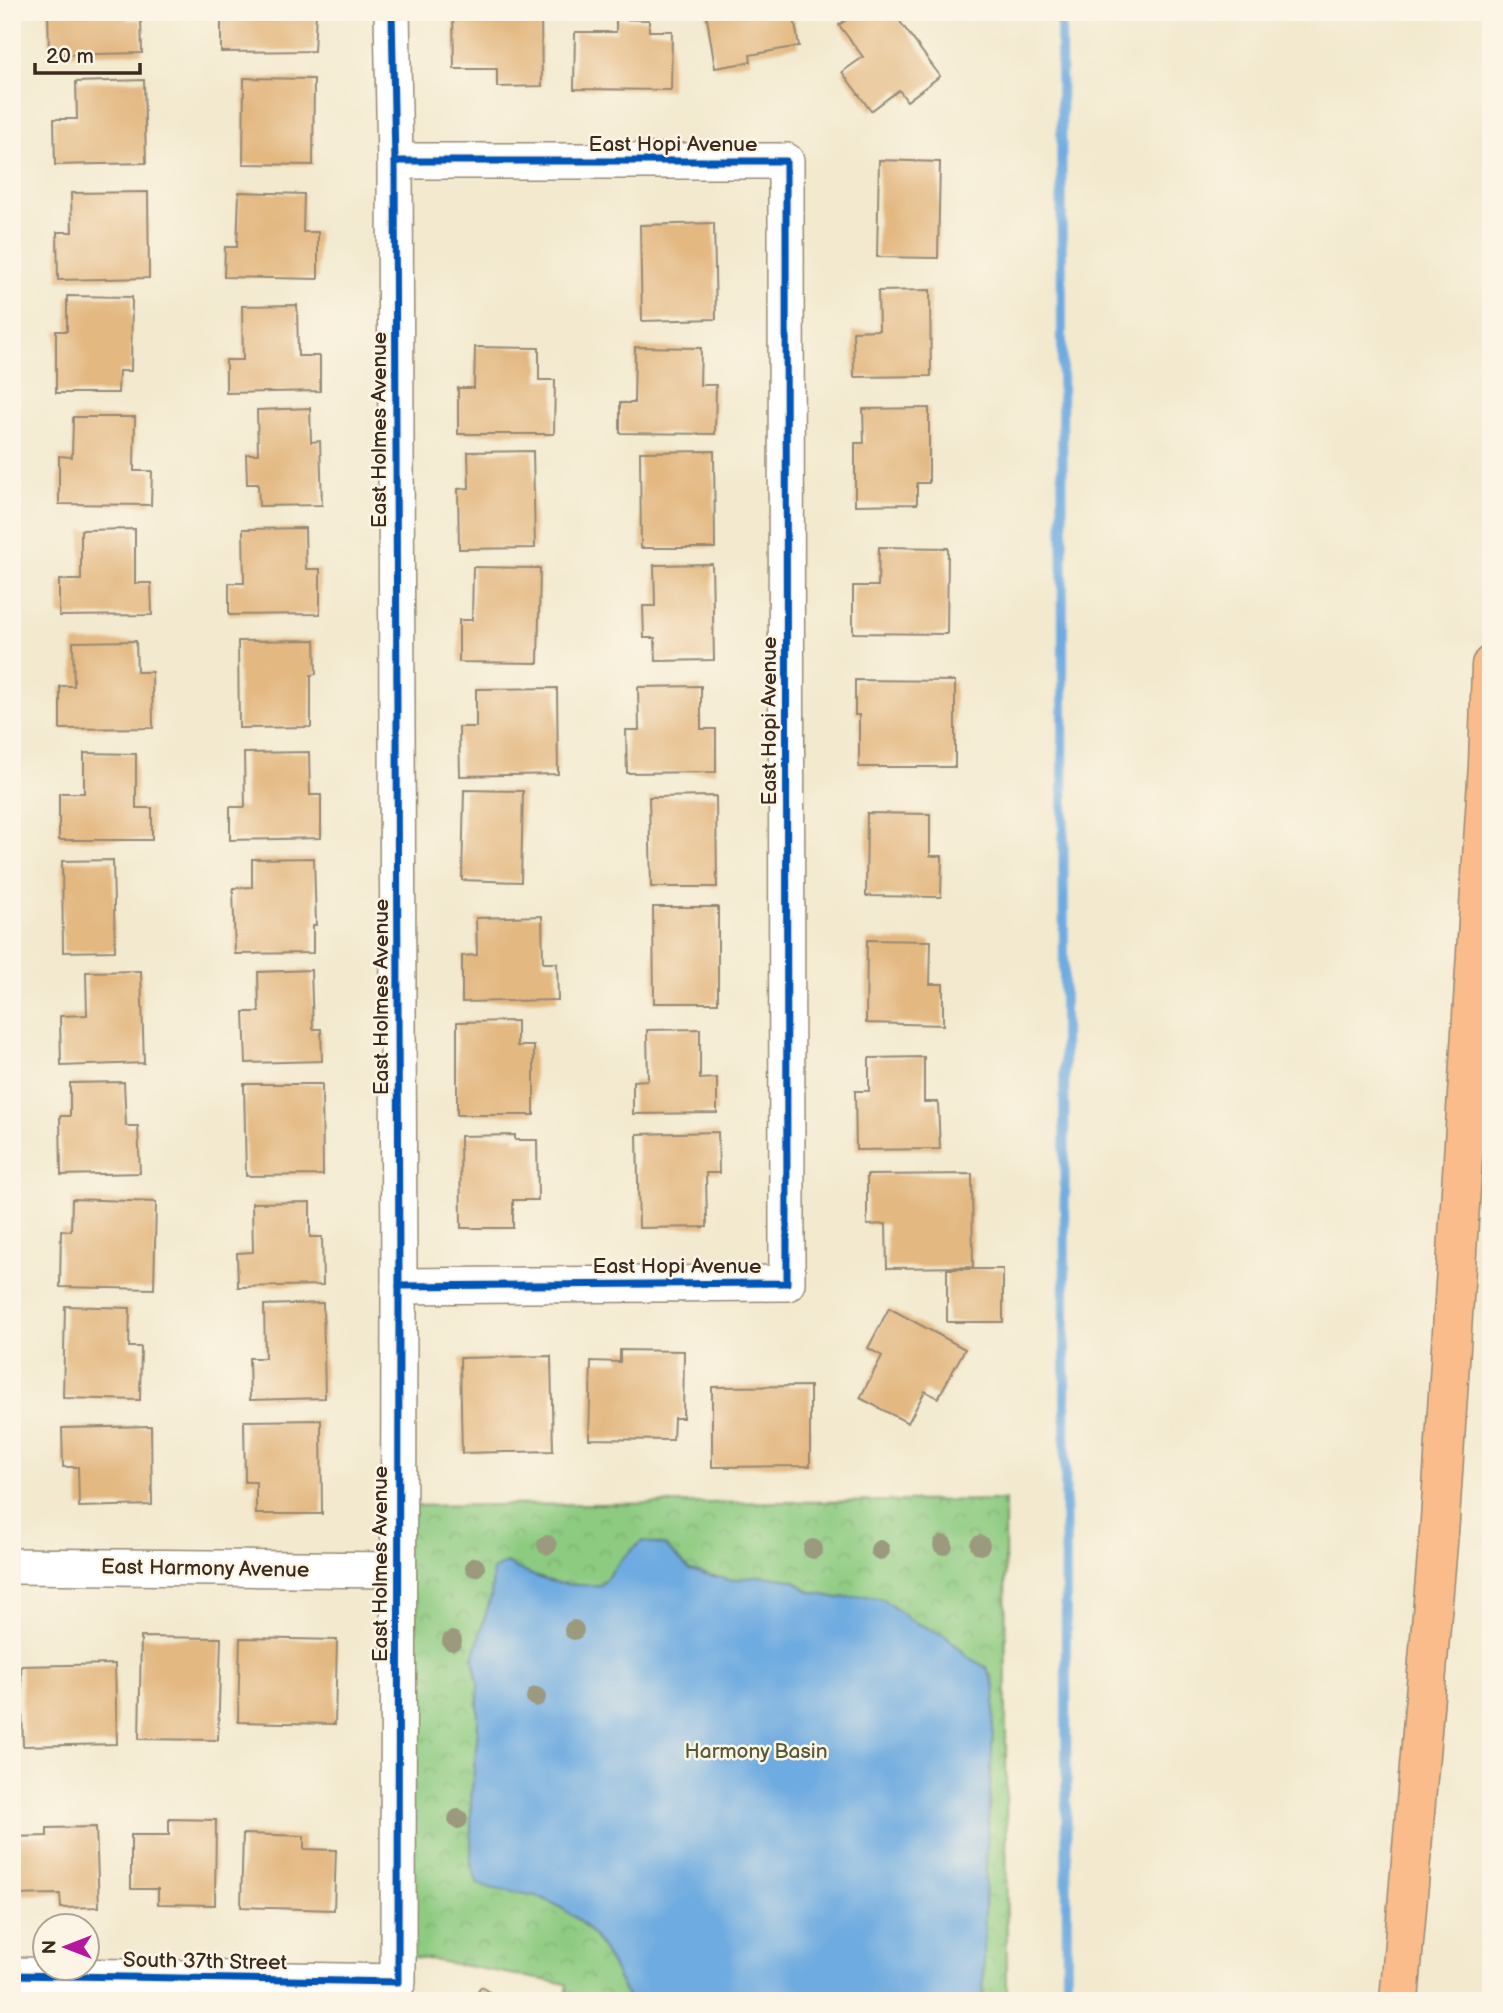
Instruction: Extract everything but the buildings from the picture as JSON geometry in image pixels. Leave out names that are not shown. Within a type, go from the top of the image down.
[{"type":"highway","points":[[1399,2001],[1441,1506],[1487,778],[1491,665]]},
{"type":"street","name":"East Holmes Avenue","points":[[392,12],[395,161],[399,1286],[398,1982]]},
{"type":"street","name":"East Hopi Avenue","points":[[395,161],[786,161],[787,1283],[399,1286]]},
{"type":"street","name":"East Harmony Avenue","points":[[12,1566],[398,1570]]},
{"type":"street","name":"South 37th Street","points":[[12,1975],[398,1982]]},
{"type":"green space","name":"Harmony Basin","points":[[1005,1500],[1007,2001],[567,2001],[567,1984],[398,1954],[398,1506]]},
{"type":"water","name":"Harmony Basin","points":[[642,1541],[665,1546],[690,1570],[729,1580],[761,1576],[793,1580],[811,1592],[838,1598],[864,1596],[882,1599],[912,1621],[944,1635],[970,1658],[987,1668],[995,1688],[983,2001],[629,2001],[605,1953],[573,1916],[541,1898],[478,1884],[471,1864],[471,1799],[478,1729],[478,1684],[473,1658],[491,1596],[493,1570],[506,1563],[552,1582],[601,1585],[621,1560]]},
{"type":"waterway","points":[[1061,12],[1067,2001]]},
{"type":"cycle path","points":[[12,1975],[398,1982],[399,1286],[395,161],[392,12]]},
{"type":"cycle path","points":[[395,161],[786,161],[787,1283],[399,1286]]}]
